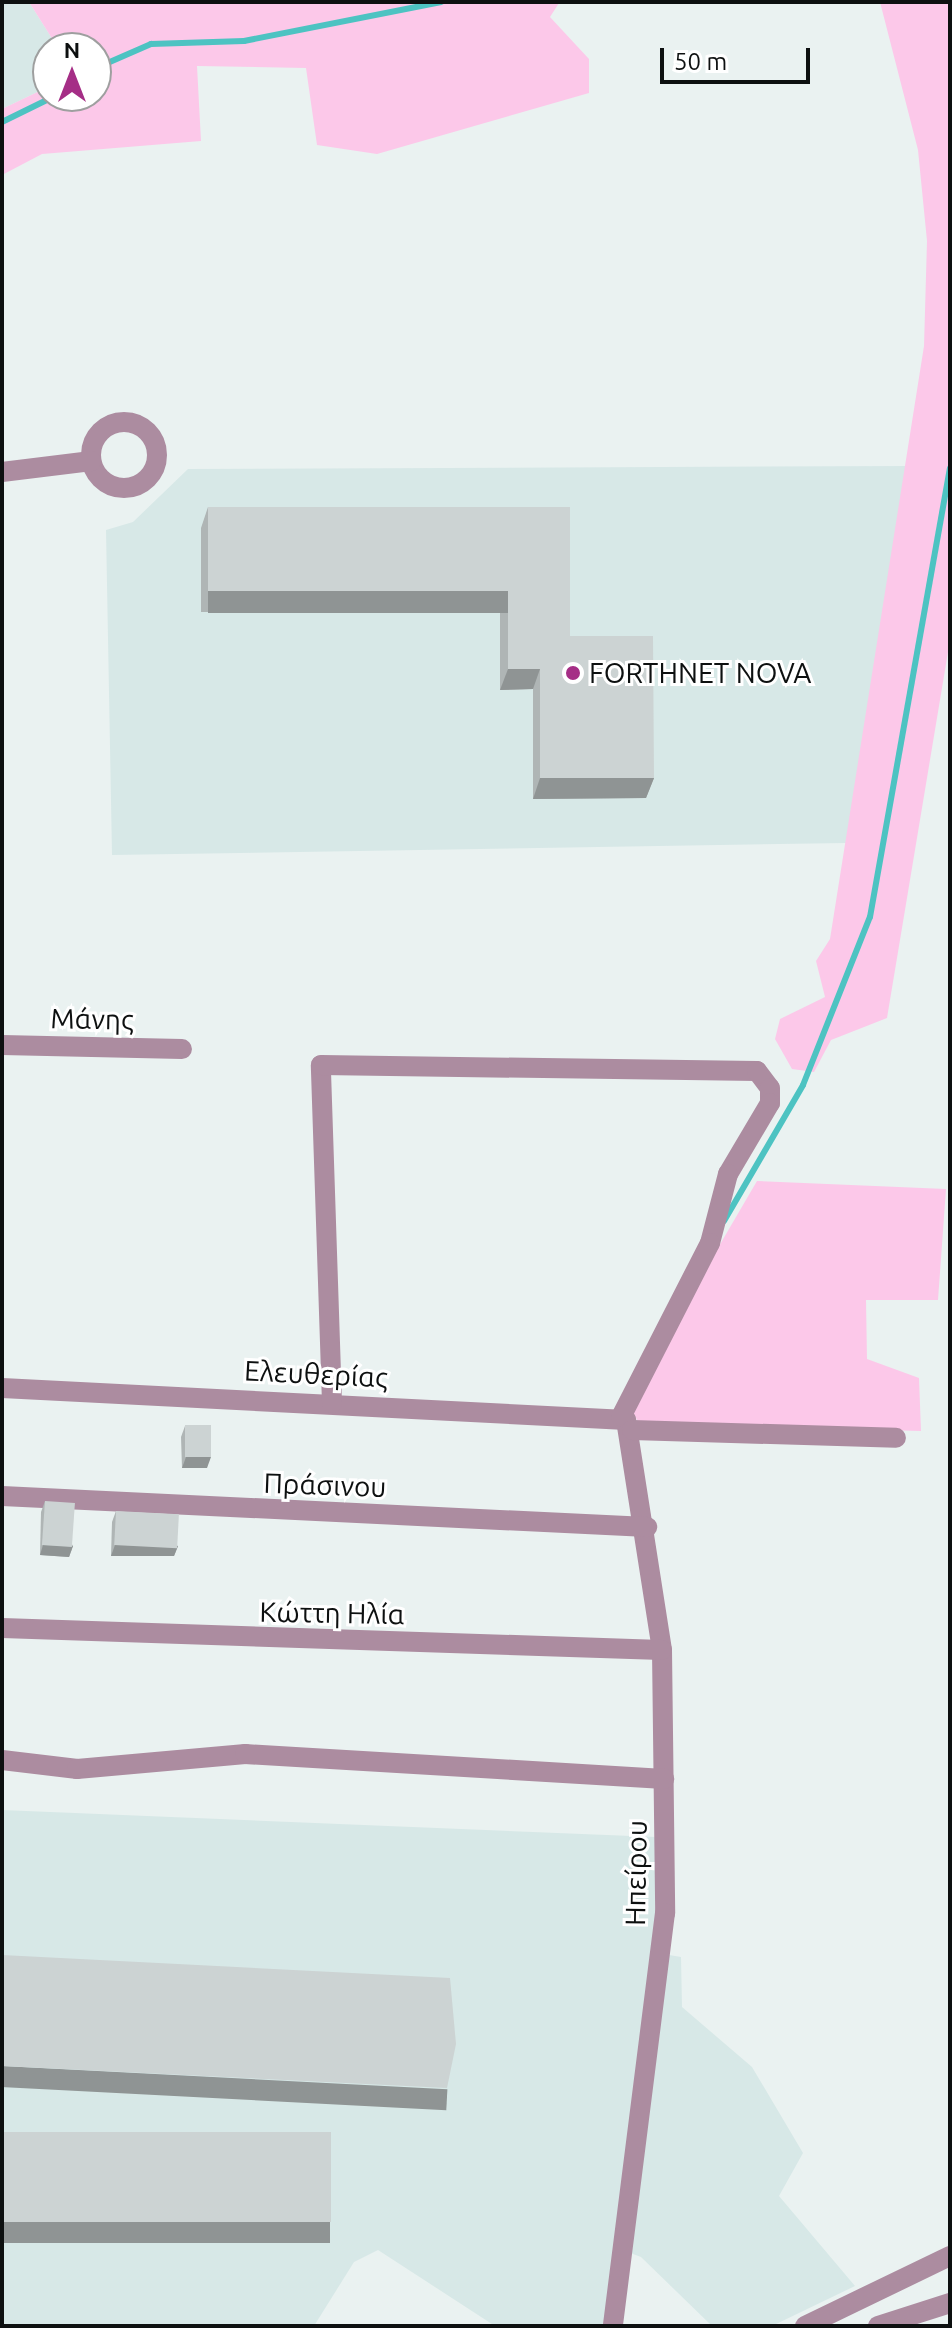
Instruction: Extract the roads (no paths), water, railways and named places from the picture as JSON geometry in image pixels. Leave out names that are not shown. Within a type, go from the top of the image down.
[{"type":"street","points":[[2,472],[91,461]]},
{"type":"street","name":"Μάνης","points":[[2,1045],[182,1049]]},
{"type":"street","points":[[332,1403],[321,1065],[757,1071],[770,1088],[770,1103],[728,1174],[710,1243],[626,1422]]},
{"type":"street","name":"Ελευθερίας","points":[[2,1388],[332,1403],[896,1438]]},
{"type":"street","name":"Ηπείρου","points":[[613,2326],[660,1988],[664,1779],[662,1650],[647,1527],[626,1422]]},
{"type":"street","name":"Πράσινου","points":[[2,1496],[647,1527]]},
{"type":"street","name":"Κώττη Ηλία","points":[[2,1628],[662,1650]]},
{"type":"street","points":[[2,1760],[77,1769],[245,1754],[664,1779]]},
{"type":"street","points":[[816,2324],[950,2256]]},
{"type":"street","points":[[878,2326],[950,2303]]},
{"type":"waterway","points":[[112,61],[151,44],[244,41],[441,2]]},
{"type":"waterway","points":[[2,122],[32,107]]},
{"type":"waterway","points":[[724,1221],[803,1085],[870,917],[950,468]]},
{"type":"place","name":"FORTHNET NOVA","points":[[573,673]]}]
